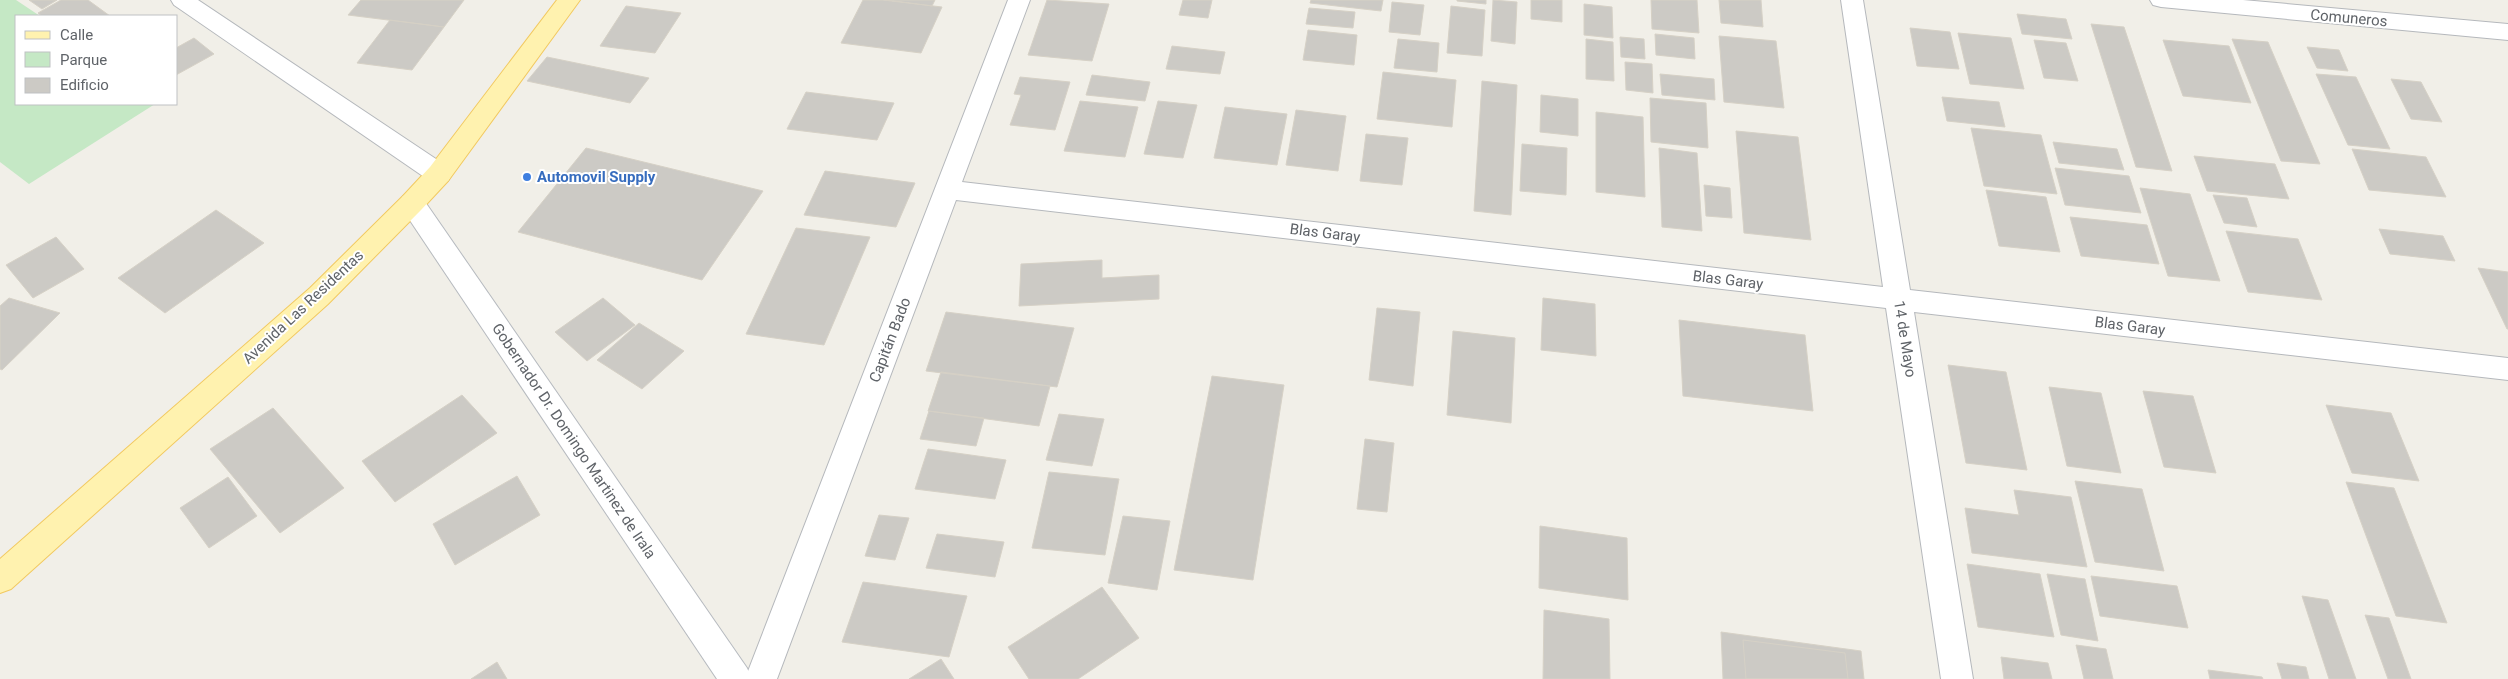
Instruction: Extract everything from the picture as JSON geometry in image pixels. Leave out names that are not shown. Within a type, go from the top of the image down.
[{"type":"main road","name":"Avenida Las Residentas","points":[[0,579],[319,296],[412,202],[439,174],[569,0]]},
{"type":"street","points":[[182,0],[439,174]]},
{"type":"street","name":"Capitán Bado","points":[[761,679],[1019,0]]},
{"type":"street","name":"14 de Mayo","points":[[1852,0],[1957,679]]},
{"type":"street","name":"Comuneros","points":[[2161,0],[2508,32]]},
{"type":"street","name":"Blas Garay","points":[[947,190],[2508,369]]},
{"type":"street","name":"Gobernador Dr. Domingo Martinez de Irala","points":[[412,202],[736,679]]},
{"type":"green space","points":[[0,0],[16,0],[38,15],[15,15],[15,105],[153,105],[29,184],[0,162]]},
{"type":"building","points":[[29,0],[57,0],[42,9]]},
{"type":"building","points":[[61,0],[88,0],[109,15],[41,15],[38,13]]},
{"type":"building","points":[[361,0],[464,0],[444,27],[348,15]]},
{"type":"building","points":[[863,0],[883,0],[942,7],[921,53],[841,43]]},
{"type":"building","points":[[887,0],[935,0],[932,6]]},
{"type":"building","points":[[1047,0],[1109,4],[1092,61],[1028,55]]},
{"type":"building","points":[[1183,0],[1212,0],[1208,18],[1179,15]]},
{"type":"building","points":[[1311,0],[1383,0],[1381,11],[1310,3]]},
{"type":"building","points":[[1486,0],[1486,4],[1457,1]]},
{"type":"building","points":[[1493,0],[1517,2],[1515,44],[1491,41]]},
{"type":"building","points":[[1531,0],[1562,0],[1562,22],[1531,19]]},
{"type":"building","points":[[1651,0],[1697,0],[1699,33],[1652,29]]},
{"type":"building","points":[[1719,0],[1761,0],[1763,27],[1721,23]]},
{"type":"building","points":[[1392,2],[1424,5],[1420,35],[1389,32]]},
{"type":"building","points":[[1584,4],[1612,7],[1613,38],[1584,35]]},
{"type":"building","points":[[626,6],[681,13],[655,53],[600,46]]},
{"type":"building","points":[[1451,6],[1485,10],[1482,56],[1447,53]]},
{"type":"building","points":[[1309,8],[1355,12],[1353,28],[1306,24]]},
{"type":"building","points":[[2017,14],[2066,19],[2072,39],[2022,34]]},
{"type":"building","points":[[390,20],[444,27],[412,70],[357,63]]},
{"type":"building","points":[[2091,24],[2124,27],[2172,171],[2136,167]]},
{"type":"building","points":[[1910,28],[1950,32],[1959,69],[1917,66]]},
{"type":"building","points":[[1308,30],[1357,35],[1354,65],[1303,60]]},
{"type":"building","points":[[1958,33],[2011,38],[2024,89],[1970,84]]},
{"type":"building","points":[[1655,34],[1694,38],[1695,59],[1656,55]]},
{"type":"building","points":[[1719,36],[1776,41],[1784,108],[1724,102]]},
{"type":"building","points":[[1620,37],[1644,39],[1645,59],[1621,57]]},
{"type":"building","points":[[194,38],[214,54],[178,74],[178,47]]},
{"type":"building","points":[[1398,39],[1439,43],[1437,72],[1394,68]]},
{"type":"building","points":[[1586,39],[1613,42],[1614,81],[1586,79]]},
{"type":"building","points":[[2232,39],[2268,42],[2320,164],[2281,161]]},
{"type":"building","points":[[2034,40],[2066,43],[2078,81],[2044,78]]},
{"type":"building","points":[[2163,40],[2229,46],[2251,103],[2183,96]]},
{"type":"building","points":[[1172,46],[1225,52],[1220,74],[1166,69]]},
{"type":"building","points":[[2307,47],[2339,50],[2348,71],[2317,68]]},
{"type":"building","points":[[547,57],[649,78],[630,103],[527,81]]},
{"type":"building","points":[[1625,62],[1652,64],[1653,93],[1626,90]]},
{"type":"building","points":[[1383,72],[1456,80],[1452,127],[1377,119]]},
{"type":"building","points":[[1660,74],[1714,79],[1715,100],[1662,95]]},
{"type":"building","points":[[2316,74],[2356,77],[2390,149],[2348,145]]},
{"type":"building","points":[[1092,75],[1150,82],[1145,101],[1086,95]]},
{"type":"building","points":[[1020,77],[1070,82],[1055,130],[1010,125],[1021,95],[1014,94]]},
{"type":"building","points":[[2391,79],[2421,82],[2442,122],[2411,119]]},
{"type":"building","points":[[1482,81],[1517,85],[1511,215],[1474,211]]},
{"type":"building","points":[[806,92],[894,103],[877,140],[787,129]]},
{"type":"building","points":[[1541,95],[1578,99],[1578,136],[1540,132]]},
{"type":"building","points":[[1942,97],[1999,102],[2005,127],[1947,121]]},
{"type":"building","points":[[1650,98],[1706,103],[1708,148],[1651,142]]},
{"type":"building","points":[[1080,101],[1138,107],[1125,157],[1064,151]]},
{"type":"building","points":[[1158,101],[1197,105],[1183,158],[1144,154]]},
{"type":"building","points":[[1225,107],[1287,114],[1277,165],[1214,158]]},
{"type":"building","points":[[1296,110],[1346,116],[1338,171],[1286,165]]},
{"type":"building","points":[[1596,112],[1643,117],[1645,197],[1596,192]]},
{"type":"building","points":[[1971,128],[2041,135],[2057,194],[1984,186]]},
{"type":"building","points":[[1736,131],[1798,137],[1811,240],[1744,233]]},
{"type":"building","points":[[1366,134],[1408,138],[1402,185],[1360,181]]},
{"type":"building","points":[[2053,142],[2117,149],[2124,170],[2059,163]]},
{"type":"building","points":[[1522,144],[1567,148],[1566,195],[1520,191]]},
{"type":"building","points":[[586,148],[763,191],[702,280],[518,232]]},
{"type":"building","points":[[1659,148],[1697,153],[1702,231],[1662,227]]},
{"type":"building","points":[[2352,149],[2426,157],[2446,197],[2369,190]]},
{"type":"building","points":[[2194,156],[2275,164],[2289,199],[2207,191]]},
{"type":"building","points":[[2055,168],[2129,176],[2141,213],[2065,205]]},
{"type":"building","points":[[825,171],[915,183],[896,227],[804,215]]},
{"type":"building","points":[[1704,185],[1730,188],[1732,218],[1706,216]]},
{"type":"building","points":[[2140,188],[2190,194],[2220,281],[2168,276]]},
{"type":"building","points":[[1986,190],[2046,197],[2060,252],[1999,246]]},
{"type":"building","points":[[2213,195],[2247,198],[2257,227],[2224,223]]},
{"type":"building","points":[[216,210],[264,243],[165,313],[118,278]]},
{"type":"building","points":[[2070,217],[2147,225],[2159,264],[2081,256]]},
{"type":"building","points":[[796,228],[870,237],[824,345],[746,334]]},
{"type":"building","points":[[2379,229],[2443,236],[2455,261],[2390,254]]},
{"type":"building","points":[[2226,231],[2298,239],[2322,300],[2248,292]]},
{"type":"building","points":[[56,237],[84,269],[33,298],[6,265]]},
{"type":"building","points":[[1102,260],[1102,278],[1159,275],[1159,299],[1019,306],[1021,264]]},
{"type":"building","points":[[2478,268],[2508,272],[2508,329],[2507,329]]},
{"type":"building","points":[[9,298],[60,313],[2,370],[0,369],[0,306]]},
{"type":"building","points":[[603,298],[635,325],[587,361],[555,332]]},
{"type":"building","points":[[1543,298],[1595,304],[1596,356],[1541,350]]},
{"type":"building","points":[[1377,308],[1420,312],[1413,386],[1369,380]]},
{"type":"building","points":[[946,312],[1074,328],[1057,387],[926,371]]},
{"type":"building","points":[[1679,320],[1805,335],[1813,411],[1683,396]]},
{"type":"building","points":[[639,323],[684,351],[642,389],[597,360]]},
{"type":"building","points":[[1453,331],[1515,338],[1511,423],[1447,415]]},
{"type":"building","points":[[1948,365],[2006,372],[2027,470],[1966,463]]},
{"type":"building","points":[[941,372],[1050,386],[1039,426],[928,411]]},
{"type":"building","points":[[1212,376],[1284,385],[1253,580],[1174,570]]},
{"type":"building","points":[[2049,387],[2101,393],[2121,473],[2067,466]]},
{"type":"building","points":[[2143,391],[2193,396],[2216,473],[2164,467]]},
{"type":"building","points":[[462,395],[497,433],[395,502],[362,461]]},
{"type":"building","points":[[2326,405],[2391,413],[2419,481],[2352,473]]},
{"type":"building","points":[[273,408],[344,488],[280,533],[210,449]]},
{"type":"building","points":[[929,411],[984,418],[976,446],[920,439]]},
{"type":"building","points":[[1059,414],[1104,419],[1092,466],[1046,460]]},
{"type":"building","points":[[1365,439],[1394,443],[1387,512],[1357,509]]},
{"type":"building","points":[[928,449],[1006,460],[995,499],[915,489]]},
{"type":"building","points":[[1049,472],[1119,479],[1105,555],[1032,548]]},
{"type":"building","points":[[517,476],[540,515],[455,565],[433,524]]},
{"type":"building","points":[[228,477],[257,516],[209,548],[180,508]]},
{"type":"building","points":[[2075,481],[2142,489],[2164,571],[2095,562]]},
{"type":"building","points":[[2346,482],[2394,488],[2447,623],[2396,616]]},
{"type":"building","points":[[2014,490],[2071,497],[2087,567],[1972,553],[1965,508],[2019,515]]},
{"type":"building","points":[[879,515],[909,518],[895,560],[865,556]]},
{"type":"building","points":[[1123,516],[1170,521],[1157,590],[1108,583]]},
{"type":"building","points":[[1540,526],[1627,538],[1628,600],[1539,588]]},
{"type":"building","points":[[937,534],[1004,542],[995,577],[926,568]]},
{"type":"building","points":[[1967,564],[2040,574],[2054,637],[1978,627]]},
{"type":"building","points":[[2047,574],[2085,579],[2098,641],[2061,635]]},
{"type":"building","points":[[2091,576],[2177,586],[2188,628],[2100,616]]},
{"type":"building","points":[[863,582],[967,596],[949,657],[842,642]]},
{"type":"building","points":[[1102,587],[1139,638],[1078,679],[1029,679],[1008,647]]},
{"type":"building","points":[[2302,596],[2328,600],[2356,679],[2329,679]]},
{"type":"building","points":[[1544,610],[1609,619],[1610,679],[1543,679]]},
{"type":"building","points":[[2365,615],[2389,618],[2411,679],[2388,679]]},
{"type":"building","points":[[1721,632],[1861,651],[1864,679],[1723,679]]},
{"type":"building","points":[[1743,640],[1845,653],[1848,679],[1746,679]]},
{"type":"building","points":[[2076,645],[2106,649],[2113,679],[2084,679]]},
{"type":"building","points":[[2001,657],[2048,663],[2052,679],[2004,679]]},
{"type":"building","points":[[941,659],[954,679],[909,679]]},
{"type":"building","points":[[497,662],[507,679],[471,679]]},
{"type":"building","points":[[2277,663],[2306,667],[2309,679],[2282,679]]},
{"type":"building","points":[[2208,670],[2262,677],[2263,679],[2210,679]]},
{"type":"place","name":"Automovil Supply","points":[[527,177]]}]
